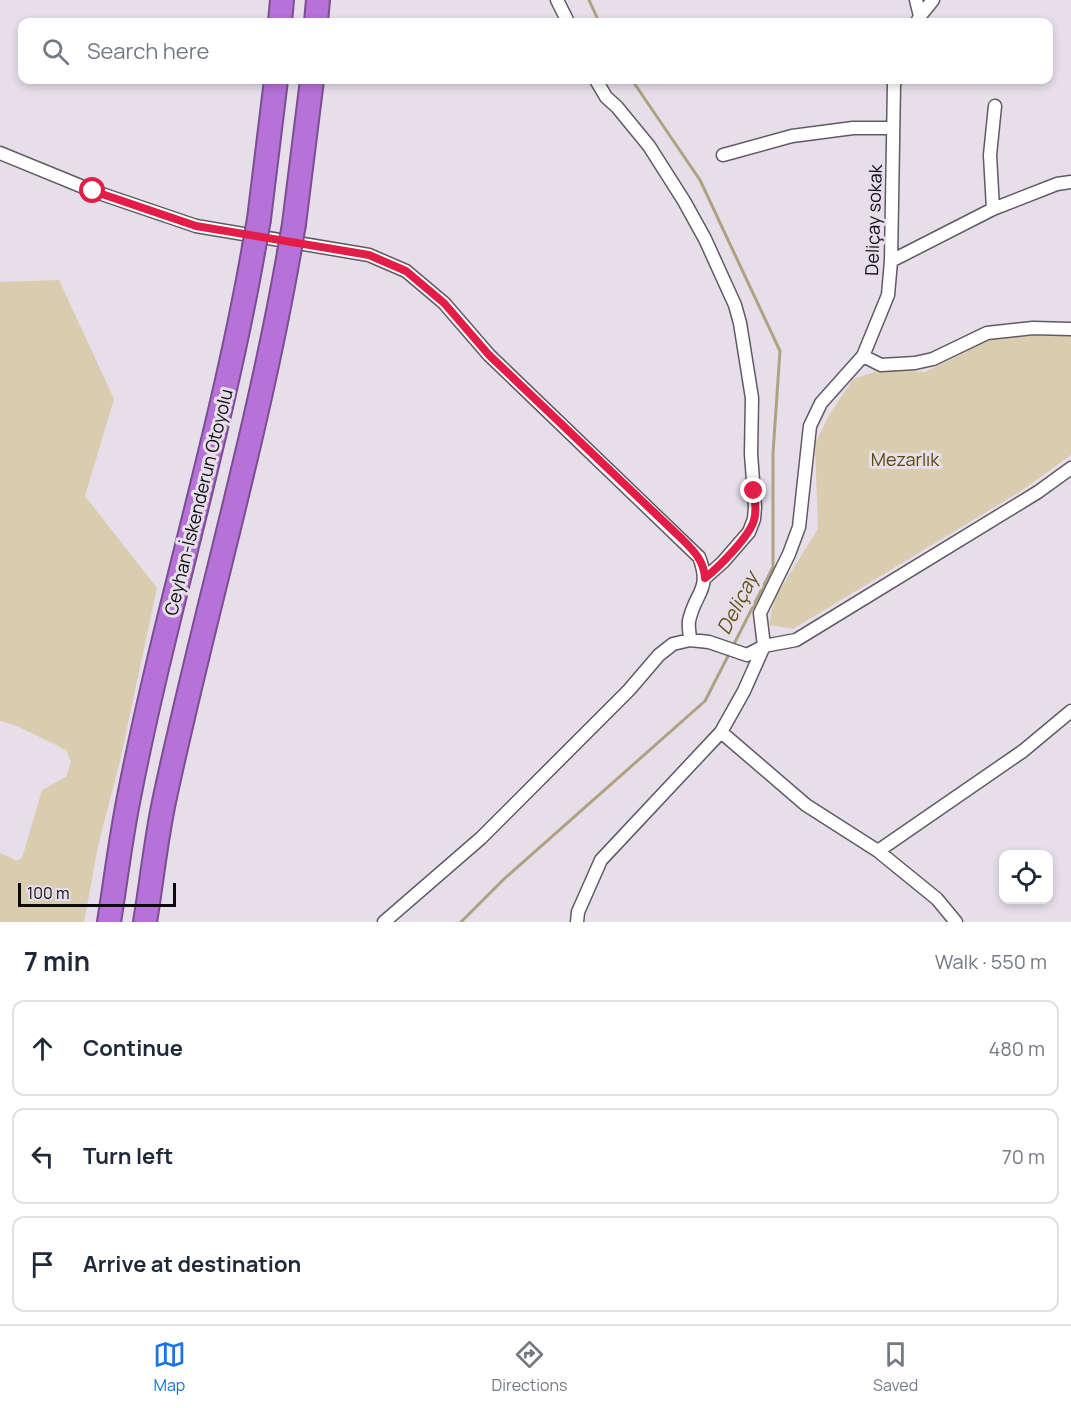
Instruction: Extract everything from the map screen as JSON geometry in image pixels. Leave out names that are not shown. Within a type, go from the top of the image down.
[{"type":"highway","points":[[280,18],[282,0]]},
{"type":"highway","points":[[316,18],[318,0]]},
{"type":"highway","name":"Ceyhan-İskenderun Otoyolu","points":[[109,922],[129,792],[244,305],[259,219],[276,84]]},
{"type":"highway","name":"Ceyhan-İskenderun Otoyolu","points":[[145,922],[165,799],[279,312],[290,253],[312,84]]},
{"type":"street","points":[[557,0],[566,18]]},
{"type":"street","points":[[916,0],[919,18]]},
{"type":"street","points":[[920,18],[933,0]]},
{"type":"street","points":[[598,84],[606,97],[617,107],[648,146],[684,201],[705,239],[735,305],[740,323],[752,398],[751,454],[754,519],[749,532],[723,562],[705,578]]},
{"type":"street","name":"Deliçay sokak","points":[[764,646],[760,614],[789,554],[799,527],[810,426],[821,403],[863,356],[888,295],[891,261],[894,84]]},
{"type":"street","points":[[993,209],[990,155],[995,106]]},
{"type":"street","points":[[723,155],[792,136],[853,128],[893,128]]},
{"type":"street","points":[[0,153],[93,191],[196,226],[369,255],[406,271],[444,303],[489,355],[699,557],[704,570],[705,585],[689,623],[690,640]]},
{"type":"street","points":[[891,261],[993,209],[1057,184],[1071,182]]},
{"type":"street","points":[[863,356],[881,365],[915,363],[933,359],[987,333],[1033,328],[1071,329]]},
{"type":"street","points":[[384,922],[481,838],[629,690],[658,655],[673,644],[690,640],[709,642],[747,655],[764,646],[796,640],[1038,492],[1071,468]]},
{"type":"street","points":[[577,922],[578,912],[601,860],[721,732],[744,691],[764,646]]},
{"type":"street","points":[[878,851],[1023,751],[1071,711]]},
{"type":"street","points":[[721,732],[806,805],[878,851],[937,899],[956,922]]},
{"type":"green space","points":[[59,280],[114,399],[85,496],[157,588],[120,761],[98,846],[84,922],[0,922],[0,853],[17,861],[22,858],[42,790],[66,777],[71,762],[66,750],[17,726],[0,721],[0,282]]},
{"type":"green space","name":"Mezarlık","points":[[1059,331],[1071,336],[1071,455],[1021,491],[793,629],[769,625],[774,599],[818,529],[815,444],[829,415],[853,379],[884,369],[925,372],[962,354],[988,337]]},
{"type":"waterway","name":"Deliçay","points":[[589,0],[597,18]]},
{"type":"waterway","name":"Deliçay","points":[[635,84],[700,180],[780,351],[773,453],[773,567],[732,648]]},
{"type":"waterway","name":"Deliçay","points":[[461,922],[504,879],[705,701],[729,654]]},
{"type":"route","points":[[93,191],[196,226],[369,255],[406,271],[444,303],[489,355],[682,539],[699,557],[705,578],[723,562],[749,532],[754,519],[754,491]]}]
